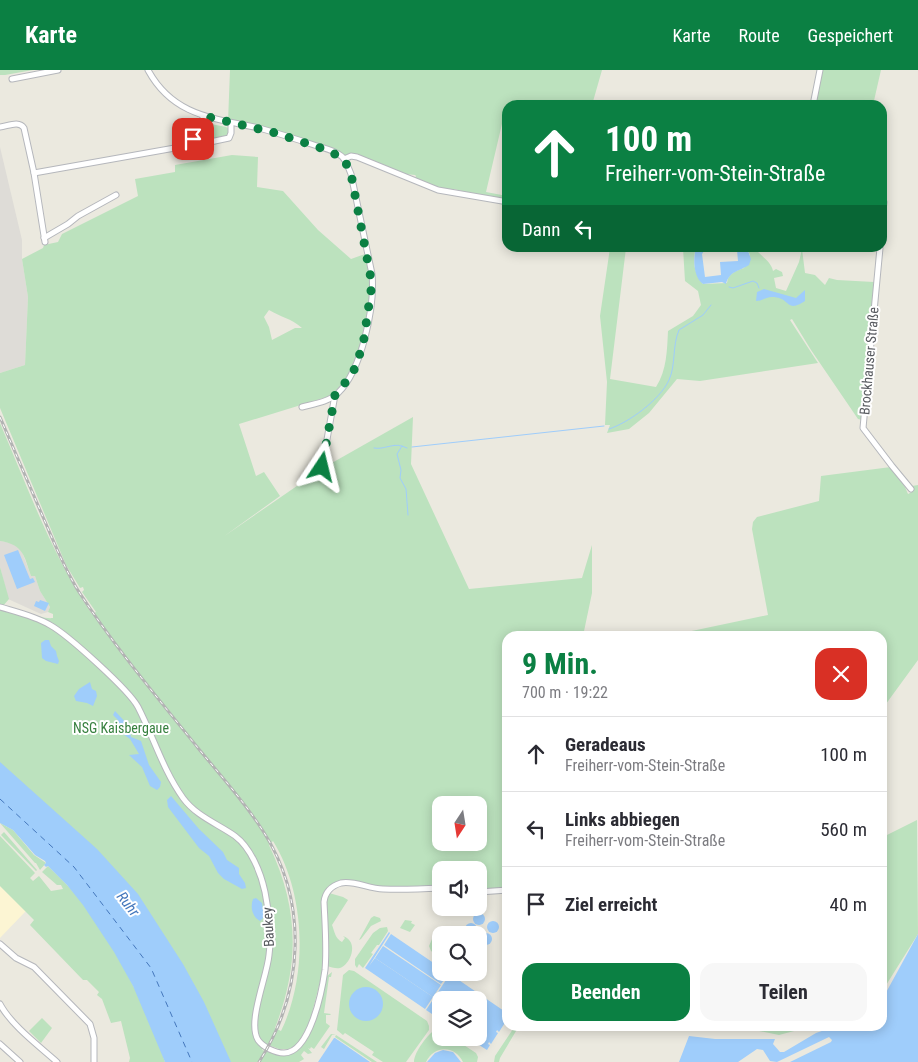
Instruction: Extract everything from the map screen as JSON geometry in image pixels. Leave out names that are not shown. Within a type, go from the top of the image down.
[{"type":"street","points":[[12,79],[58,70]]},
{"type":"street","points":[[148,70],[157,85],[180,106],[204,116],[272,132],[300,141],[327,150],[344,159],[353,183],[372,284],[366,330],[358,359],[349,378],[335,395],[302,407]]},
{"type":"street","points":[[814,100],[820,70]]},
{"type":"street","points":[[34,173],[186,146],[190,143],[204,116]]},
{"type":"street","points":[[0,127],[18,123],[22,124],[24,128],[34,173],[44,240],[78,216],[116,195]]},
{"type":"street","points":[[190,143],[196,145],[229,138],[231,123]]},
{"type":"street","points":[[344,159],[351,156],[357,157],[438,190],[502,201]]},
{"type":"street","name":"Brockhauser Straße","points":[[880,252],[863,428],[911,489]]},
{"type":"street","points":[[303,480],[322,467],[335,395]]},
{"type":"street","name":"Baukey","points":[[0,608],[29,616],[51,626],[69,639],[128,694],[137,705],[165,769],[184,799],[201,815],[235,836],[249,852],[265,889],[270,923],[269,958],[254,1027],[255,1035],[264,1046],[283,1053],[291,1052],[305,1040],[313,1018],[325,970],[324,902],[326,893],[330,889],[349,883],[382,889],[432,888]]},
{"type":"street","points":[[487,891],[502,890]]},
{"type":"street","points":[[0,944],[16,958],[34,967],[90,1024],[94,1038],[94,1062]]},
{"type":"street","points":[[0,1004],[4,1011],[28,1036],[57,1062]]},
{"type":"street","points":[[0,1044],[20,1062]]},
{"type":"shaded area","points":[[0,147],[22,240],[22,259],[28,297],[25,365],[0,373]]},
{"type":"shaded area","points":[[0,541],[11,543],[21,549],[31,576],[35,576],[40,591],[50,607],[48,612],[41,614],[8,599],[0,567]]},
{"type":"shaded area","points":[[0,886],[26,911],[0,938]]},
{"type":"green space","points":[[0,70],[33,70],[0,75]]},
{"type":"green space","points":[[230,70],[602,70],[593,100],[502,100],[502,124],[486,192],[502,195],[502,198],[440,188],[415,179],[415,175],[396,173],[379,165],[338,154],[296,139],[228,122]]},
{"type":"green space","points":[[822,70],[881,70],[874,100],[815,100]]},
{"type":"green space","points":[[206,123],[226,127],[229,129],[228,136],[197,142],[196,140]]},
{"type":"green space","name":"NSG Kaisbergaue","points":[[232,155],[258,157],[257,187],[283,191],[318,230],[351,259],[365,254],[371,273],[372,284],[366,330],[349,378],[330,396],[239,424],[256,476],[264,472],[280,496],[223,537],[323,468],[413,417],[411,464],[469,589],[582,578],[592,545],[592,593],[584,631],[502,631],[502,889],[487,890],[487,861],[432,861],[432,887],[382,888],[340,883],[326,893],[323,970],[310,1021],[299,1042],[309,1029],[315,1016],[327,976],[332,972],[331,977],[329,977],[324,1013],[331,1014],[326,1015],[326,1023],[330,1026],[314,1049],[308,1048],[312,1053],[308,1054],[304,1051],[301,1055],[304,1059],[299,1062],[216,1062],[0,770],[0,610],[47,618],[53,618],[53,614],[48,612],[50,607],[40,591],[35,576],[31,576],[22,552],[14,545],[0,541],[0,423],[65,569],[92,614],[96,612],[82,592],[84,590],[83,587],[80,588],[66,565],[0,408],[0,373],[25,365],[28,297],[22,259],[43,248],[44,245],[58,242],[62,234],[138,196],[135,179],[175,172],[175,165]],"holes":[[[269,310],[302,328],[295,328],[272,340],[264,317]],[[273,841],[284,862],[292,885],[300,935],[296,986],[290,1009],[281,1031],[275,1028],[289,981],[293,936],[286,891],[269,845]],[[266,1044],[279,1049],[287,1049],[278,1051],[262,1050]]]},
{"type":"green space","points":[[609,252],[626,252],[610,379],[656,387],[662,374],[667,353],[668,331],[693,316],[701,305],[698,291],[685,281],[683,252],[695,252],[695,267],[703,284],[727,283],[735,271],[744,268],[750,255],[749,252],[758,252],[770,264],[773,271],[776,269],[782,272],[783,276],[774,278],[776,288],[786,291],[802,252],[805,273],[815,275],[825,285],[829,278],[874,282],[862,420],[858,419],[792,319],[790,320],[818,363],[700,381],[677,379],[649,413],[629,429],[607,433],[610,425],[605,425],[607,382],[600,316]]},
{"type":"green space","points":[[891,467],[908,494],[914,491],[912,486],[918,485],[918,660],[887,703],[887,631],[692,631],[768,615],[752,529],[753,522],[757,517],[819,501],[821,476]]},
{"type":"green space","points":[[0,567],[9,599],[3,606],[0,606]]},
{"type":"green space","points":[[917,820],[918,934],[887,984],[887,835]]},
{"type":"green space","points":[[0,823],[13,830],[34,855],[46,863],[40,870],[36,863]]},
{"type":"green space","points":[[4,832],[37,870],[36,871],[1,835]]},
{"type":"green space","points":[[0,836],[35,873],[30,878],[33,881],[39,876],[51,891],[63,889],[61,885],[57,885],[42,872],[48,866],[82,902],[111,945],[137,993],[158,1040],[165,1062],[129,1062],[130,1058],[121,1021],[111,1023],[102,999],[97,995],[99,992],[87,980],[83,980],[30,925],[34,920],[0,886]]},
{"type":"green space","points":[[329,893],[348,900],[332,925],[338,939],[342,942],[345,938],[343,936],[348,939],[352,948],[352,953],[347,963],[340,968],[327,966],[325,905]]},
{"type":"green space","points":[[374,916],[380,918],[381,921],[371,926],[359,940],[371,918]]},
{"type":"green space","points":[[405,920],[412,921],[411,923],[415,925],[410,932],[400,928]]},
{"type":"green space","points":[[387,927],[388,931],[371,953],[373,954],[363,968],[359,964],[357,968],[355,959],[373,933],[380,928]]},
{"type":"green space","points":[[432,939],[432,952],[429,946]]},
{"type":"green space","points":[[349,970],[354,971],[427,1021],[429,1030],[406,1062],[383,1062],[372,1055],[374,1052],[345,1033],[343,1035],[337,1030],[343,975]]},
{"type":"green space","points":[[42,1018],[52,1028],[41,1043],[29,1031]]},
{"type":"green space","points":[[512,1031],[516,1031],[499,1062],[494,1062],[495,1056]]},
{"type":"green space","points":[[759,1031],[794,1031],[779,1035]]},
{"type":"green space","points":[[432,1032],[432,1046],[465,1046],[476,1053],[478,1057],[477,1062],[463,1062],[455,1052],[444,1049],[434,1052],[426,1062],[414,1062],[416,1053]]},
{"type":"green space","points":[[331,1034],[336,1035],[332,1035],[324,1049],[321,1047]]},
{"type":"green space","points":[[336,1035],[377,1062],[372,1062],[335,1037]]},
{"type":"water","points":[[695,252],[703,252],[705,277],[721,275],[720,262],[738,261],[737,252],[748,252],[751,259],[749,265],[730,276],[726,284],[722,282],[703,284],[697,277]]},
{"type":"water","points":[[764,289],[796,298],[805,290],[805,301],[794,306],[778,298],[770,297],[756,301],[757,292]]},
{"type":"water","points":[[18,550],[30,579],[33,578],[35,582],[17,589],[4,555]]},
{"type":"water","points":[[40,600],[49,603],[45,611],[34,606],[36,601],[39,602]]},
{"type":"water","points":[[49,640],[51,646],[56,651],[58,664],[42,658],[41,643]]},
{"type":"water","points":[[90,682],[97,696],[93,706],[76,701],[74,696],[79,689]]},
{"type":"water","points":[[115,711],[129,726],[131,737],[141,741],[149,765],[161,782],[157,790],[150,786],[142,767],[129,755],[139,754],[130,739],[119,731],[118,720],[113,715]]},
{"type":"water","name":"Ruhr","points":[[0,762],[97,849],[138,894],[183,964],[204,1002],[231,1062],[165,1062],[133,986],[114,952],[83,905],[67,885],[48,866],[44,865],[45,861],[35,855],[13,830],[0,823]]},
{"type":"water","points":[[171,796],[199,829],[223,852],[227,860],[239,868],[239,874],[246,888],[242,889],[224,879],[218,873],[209,856],[199,848],[168,807],[167,800]]},
{"type":"water","points":[[256,898],[262,903],[264,917],[260,921],[253,914],[252,909],[253,899]]},
{"type":"water","points":[[473,916],[485,917],[484,924],[474,924]]},
{"type":"water","points":[[495,921],[499,925],[498,932],[488,932],[488,922]]},
{"type":"water","points":[[469,923],[476,924],[477,926],[465,926]]},
{"type":"water","points":[[389,932],[369,966],[375,958],[432,996],[432,998],[425,1009],[365,968]]},
{"type":"water","points":[[487,933],[492,937],[492,941],[487,945]]},
{"type":"water","points":[[391,934],[432,962],[432,978],[384,945]]},
{"type":"water","points":[[918,934],[918,1062],[790,1062],[831,1042],[832,1040],[829,1037],[777,1062],[770,1061],[763,1050],[757,1049],[738,1062],[679,1062],[689,1036],[715,1039],[775,1039],[773,1044],[780,1052],[784,1052],[822,1031],[887,1031],[887,991]]},
{"type":"water","points":[[383,946],[432,979],[432,981],[441,985],[437,991],[432,991],[432,996],[375,958]]},
{"type":"water","points":[[445,981],[460,981],[475,991],[439,991]]},
{"type":"water","points":[[366,987],[373,988],[378,992],[382,997],[382,1011],[378,1016],[373,1020],[366,1021],[359,1020],[354,1016],[350,1011],[349,1004],[350,997],[354,992],[359,988]]},
{"type":"water","points":[[487,999],[502,1010],[502,1027],[499,1032],[497,1030],[496,1032],[498,1033],[491,1044],[489,1042],[488,1044],[490,1045],[487,1050],[481,1046],[487,1046]]},
{"type":"water","points":[[432,1001],[432,1014],[426,1010]]},
{"type":"water","points":[[335,1038],[370,1062],[318,1062]]},
{"type":"water","points":[[443,1050],[453,1052],[461,1062],[427,1062],[435,1053]]},
{"type":"waterway","points":[[729,287],[733,288],[753,281],[757,283],[759,288]]},
{"type":"waterway","points":[[609,429],[625,422],[643,410],[665,388],[671,374],[675,342],[679,330],[703,315],[711,305]]},
{"type":"waterway","points":[[412,447],[604,426]]},
{"type":"waterway","points":[[374,448],[402,446]]},
{"type":"waterway","points":[[407,448],[402,446],[397,454],[401,470],[400,478],[406,489],[408,515]]},
{"type":"ferry route","points":[[0,799],[74,867],[151,968],[192,1062]]},
{"type":"railway","points":[[0,417],[60,555],[79,592],[136,671],[248,809],[278,858],[288,887],[294,917],[295,947],[292,977],[285,1006],[274,1035],[259,1062]]},
{"type":"route","points":[[193,139],[204,116],[258,128],[338,154],[344,159],[351,174],[372,274],[372,284],[363,345],[354,370],[335,395],[322,467]]}]
